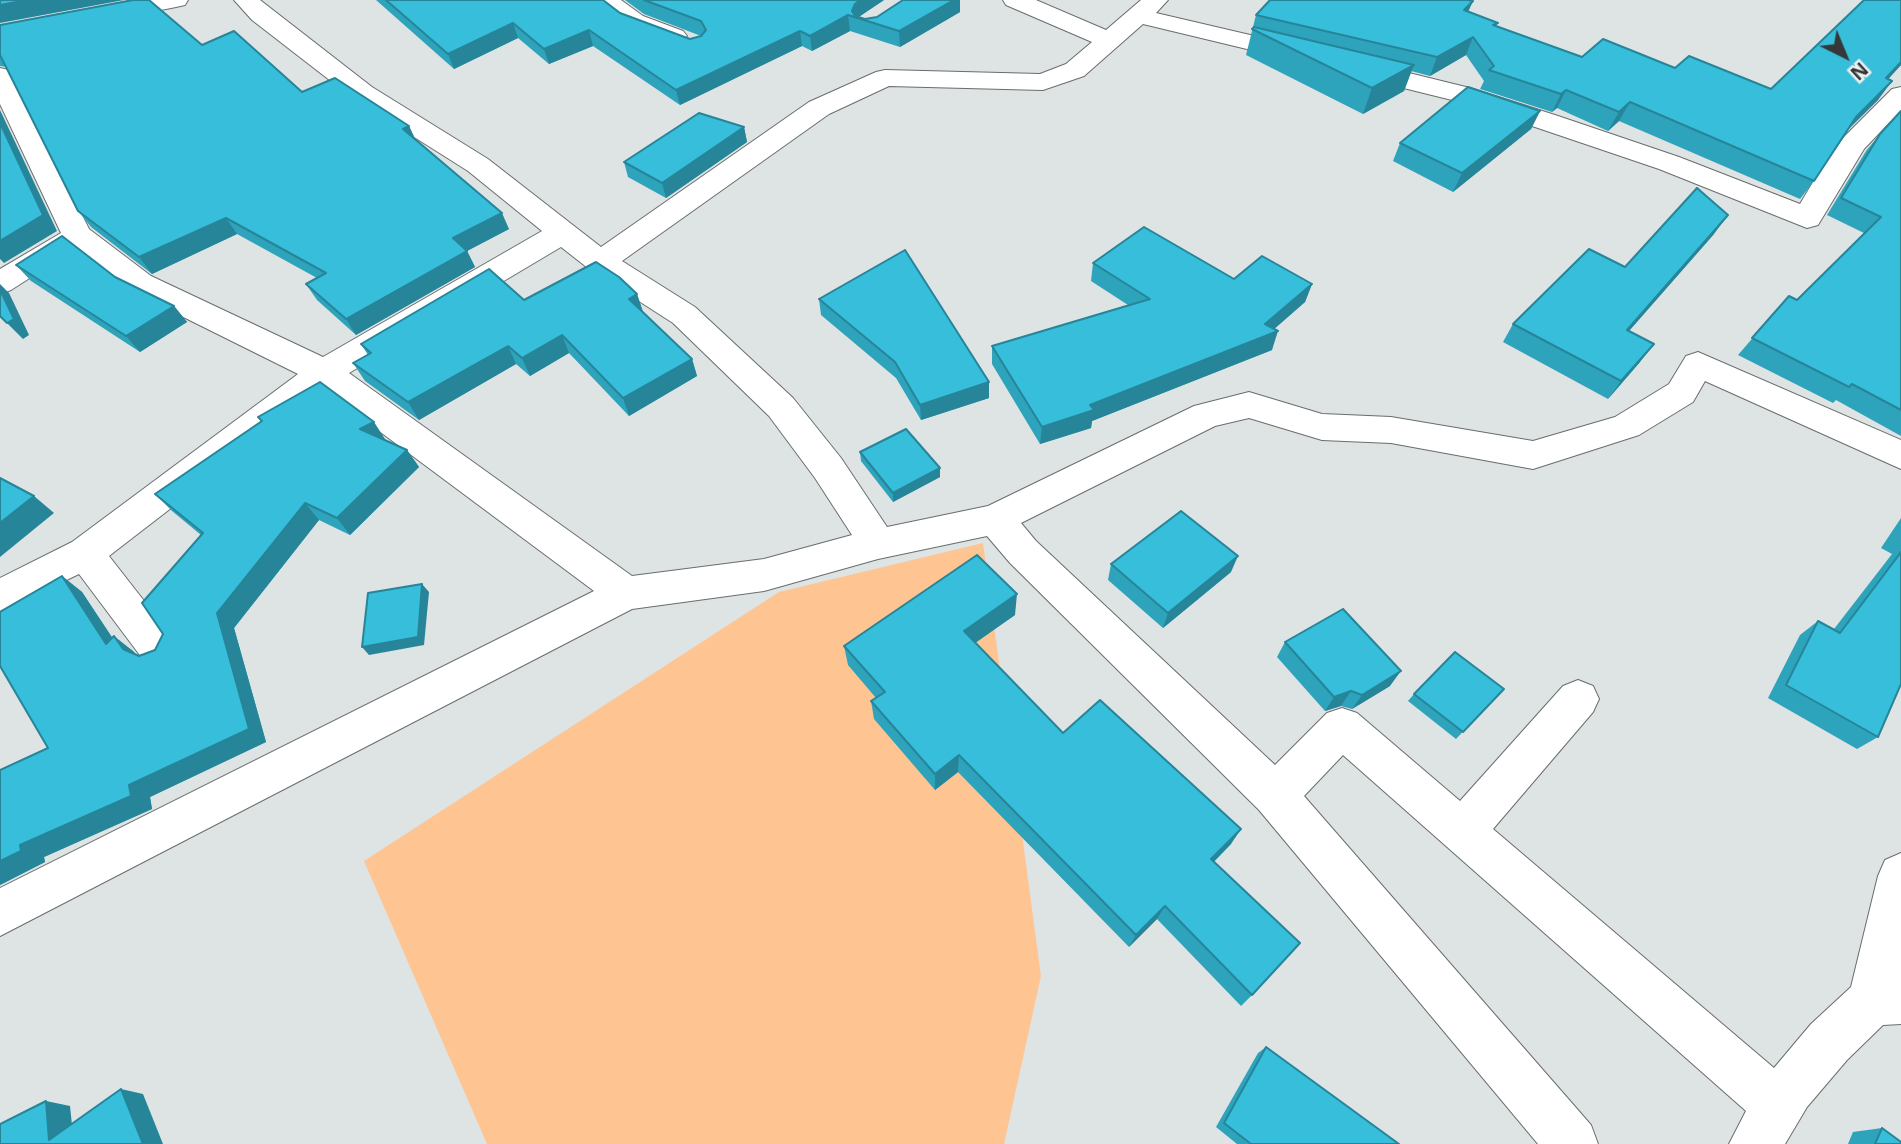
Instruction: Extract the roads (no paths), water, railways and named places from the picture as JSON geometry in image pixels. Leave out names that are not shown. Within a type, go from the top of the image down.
[{"type":"street","points":[[0,34],[176,0]]},
{"type":"street","points":[[246,0],[261,15],[363,93],[478,165],[600,262],[684,315],[781,407],[828,468],[878,544]]},
{"type":"street","points":[[605,0],[634,21],[694,44]]},
{"type":"street","points":[[1015,0],[1108,40]]},
{"type":"street","points":[[600,262],[819,108],[886,79],[1043,82],[1075,70],[1147,8],[1253,42],[1461,94],[1669,163],[1807,218],[1833,172],[1854,143],[1901,95]]},
{"type":"street","points":[[0,76],[77,235],[141,283],[324,372],[626,593]]},
{"type":"street","points":[[0,596],[85,553],[324,372],[562,233]]},
{"type":"street","points":[[0,283],[77,235]]},
{"type":"street","points":[[0,913],[626,593],[764,575],[878,544],[995,519],[1206,415],[1238,407],[1248,405],[1322,427],[1391,430],[1533,455],[1627,426],[1681,393],[1698,364],[1901,455]]},
{"type":"street","points":[[995,519],[1023,552],[1275,795],[1572,1144]]},
{"type":"street","points":[[85,553],[159,650]]},
{"type":"street","points":[[1462,832],[1578,699]]},
{"type":"street","points":[[1275,795],[1342,727],[1462,832],[1767,1125],[1789,1089],[1821,1051],[1886,1000],[1901,876]]}]
